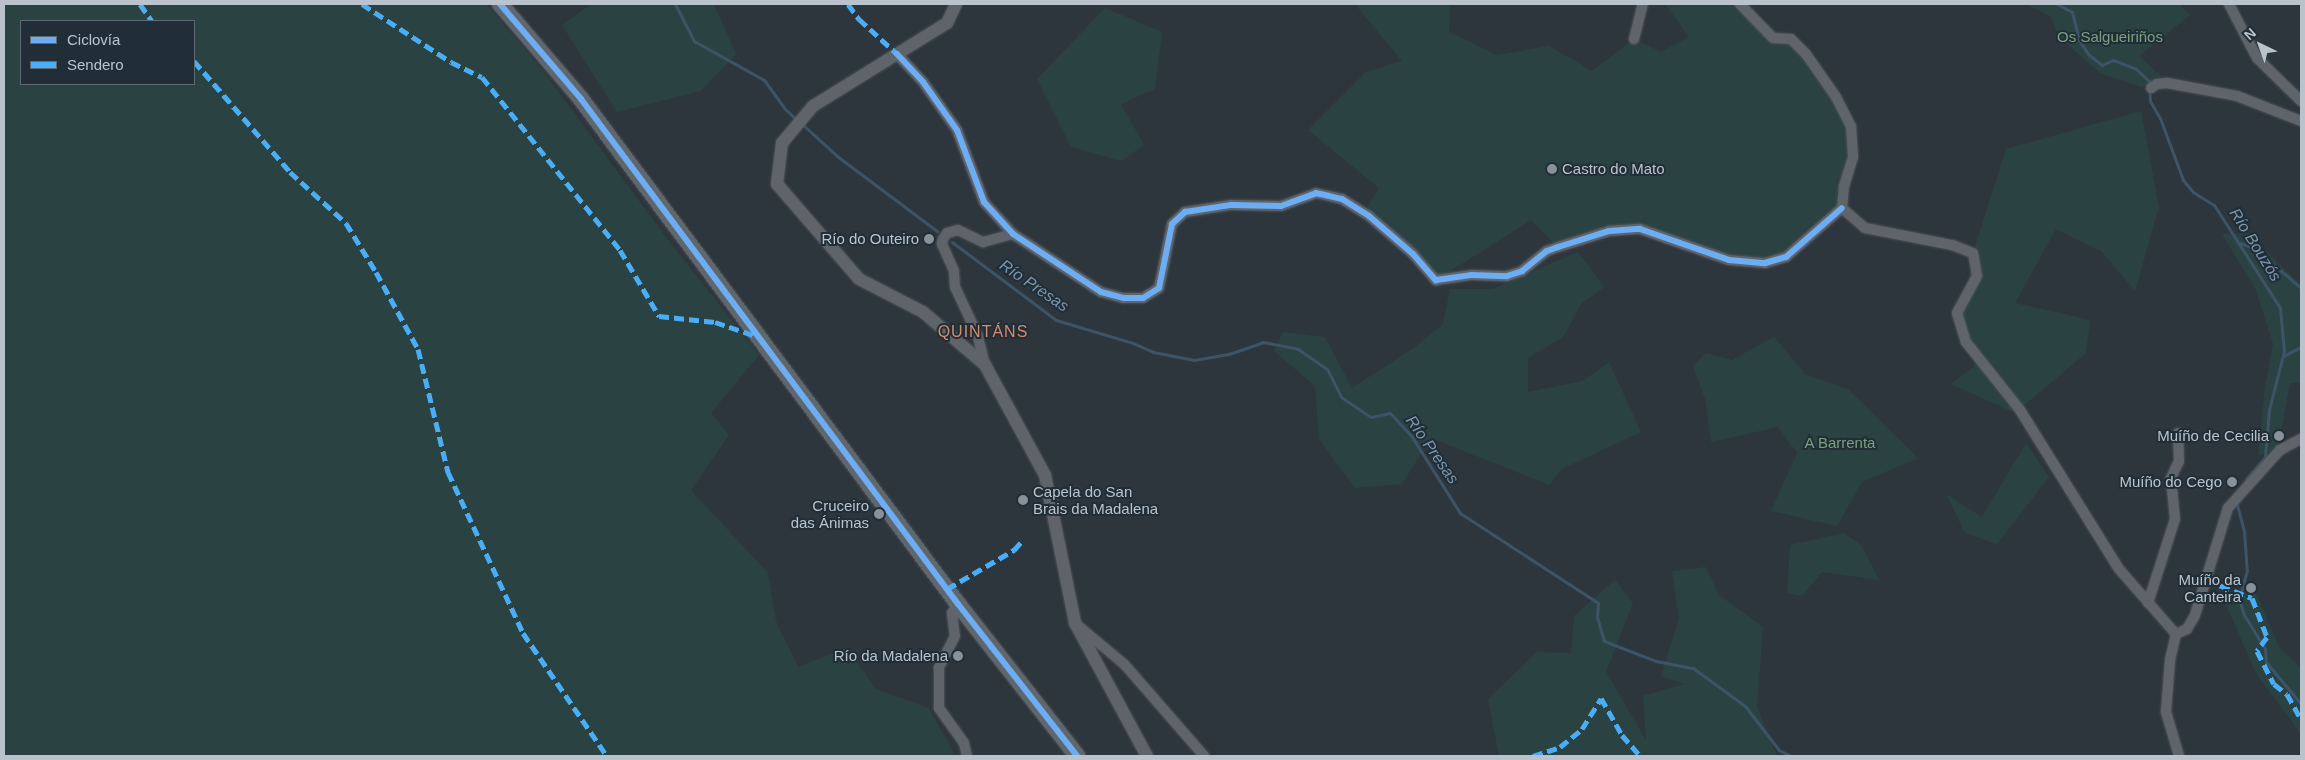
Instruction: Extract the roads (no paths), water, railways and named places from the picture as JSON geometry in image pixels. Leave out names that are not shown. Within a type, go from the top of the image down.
[{"type":"main road","points":[[500,4],[540,48],[598,122],[958,604],[1077,756]]},
{"type":"street","points":[[956,4],[947,23],[812,106],[782,143],[777,184],[859,279],[924,312],[985,365]]},
{"type":"street","points":[[1634,39],[1643,4]]},
{"type":"street","points":[[897,54],[923,82],[957,130],[984,202],[1014,234],[1101,292],[1124,298],[1143,298],[1159,288],[1172,224],[1184,212],[1231,205],[1281,206],[1316,194],[1342,199],[1369,216],[1413,254],[1436,280],[1471,275],[1507,276],[1522,271],[1547,251],[1558,247],[1610,231],[1640,229],[1729,260],[1766,263],[1786,256],[1842,208],[1844,186],[1853,157],[1850,127],[1836,97],[1806,54],[1791,39],[1773,38],[1740,4]]},
{"type":"street","points":[[2229,4],[2257,58],[2301,100]]},
{"type":"street","points":[[2151,88],[2157,84],[2167,84],[2237,96],[2301,120]]},
{"type":"street","points":[[1842,208],[1865,228],[1952,245],[1973,253],[1977,276],[1957,314],[1966,342],[2020,410],[2119,569],[2176,634]]},
{"type":"street","points":[[1014,234],[983,242],[958,230],[947,233],[943,238],[942,244],[954,271],[955,287],[978,336],[985,365],[1045,475],[1075,623],[1147,756]]},
{"type":"street","points":[[2148,603],[2175,519],[2171,478],[2178,461],[2178,433]]},
{"type":"street","points":[[2176,634],[2187,629],[2195,615],[2228,508],[2280,450],[2301,439]]},
{"type":"street","points":[[958,604],[952,613],[955,636],[939,668],[940,708],[964,743],[967,756]]},
{"type":"street","points":[[1075,623],[1125,665],[1204,756]]},
{"type":"street","points":[[2176,634],[2170,660],[2166,712],[2179,756]]},
{"type":"waterway","name":"Río Presas","points":[[675,4],[694,41],[764,80],[784,108],[797,120]]},
{"type":"waterway","name":"Río Bouzós","points":[[2057,4],[2072,12],[2079,40],[2088,54],[2102,65],[2113,60],[2136,69],[2149,81],[2150,101],[2160,118],[2183,180],[2193,192],[2214,205],[2280,308],[2284,351],[2269,410],[2265,457],[2246,479]]},
{"type":"waterway","name":"Río Presas","points":[[802,124],[837,156],[937,231]]},
{"type":"waterway","name":"Río Presas","points":[[952,242],[1056,320],[1133,343],[1153,352],[1194,360],[1229,354],[1263,342],[1298,349],[1327,369],[1341,397],[1371,417],[1390,413],[1412,437],[1460,513],[1598,603],[1597,617],[1604,641],[1656,661],[1693,668],[1745,706],[1779,750],[1791,756]]},
{"type":"waterway","points":[[2240,243],[2254,248],[2301,288]]},
{"type":"waterway","points":[[2283,356],[2299,348]]},
{"type":"waterway","name":"Río Bouzós","points":[[2237,505],[2244,531],[2247,570],[2239,599],[2244,615],[2265,649],[2266,662],[2301,704]]},
{"type":"place","name":"Castro do Mato","points":[[1552,169]]},
{"type":"place","name":"Río do Outeiro","points":[[929,239]]},
{"type":"place","name":"Muíño de Cecilia","points":[[2279,436]]},
{"type":"place","name":"Muíño do Cego","points":[[2232,482]]},
{"type":"place","name":"Capela do San Brais da Madalena","points":[[1023,500]]},
{"type":"place","name":"Cruceiro das Ánimas","points":[[879,514]]},
{"type":"place","name":"Muíño da Canteira","points":[[2251,588]]},
{"type":"place","name":"Río da Madalena","points":[[958,656]]},
{"type":"district","name":"QUINTÁNS","points":[[983,332]]},
{"type":"park label","name":"Os Salgueiriños","points":[[2110,37]]},
{"type":"park label","name":"A Barrenta","points":[[1840,443]]}]
